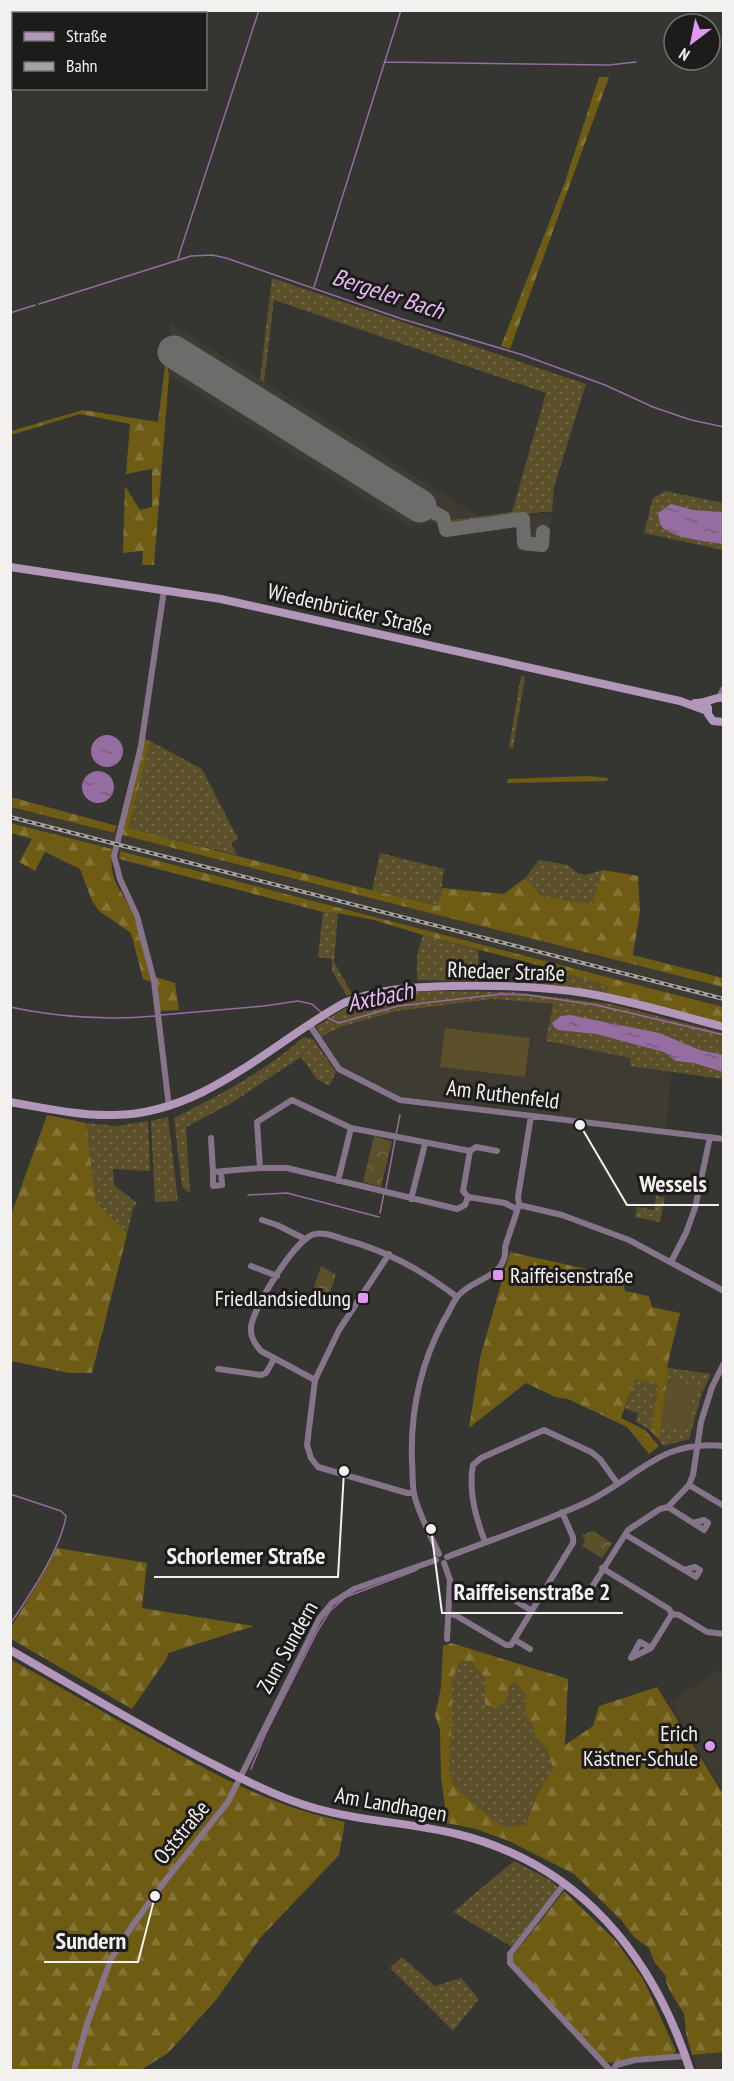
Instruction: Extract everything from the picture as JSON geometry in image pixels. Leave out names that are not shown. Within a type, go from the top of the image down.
[{"type":"street","name":"Wiedenbrücker Straße","points":[[10,567],[164,590],[313,619],[680,701],[704,703],[709,706]]},
{"type":"street","points":[[164,590],[141,746],[114,856],[120,879],[137,916],[154,981],[170,1107]]},
{"type":"street","points":[[723,688],[721,697],[709,706],[713,721],[723,722]]},
{"type":"street","name":"Rhedaer Straße","points":[[10,1102],[70,1112],[115,1115],[149,1112],[170,1107],[210,1088],[331,1010],[361,996],[397,988],[490,985],[583,993],[612,998],[723,1027]]},
{"type":"street","name":"Am Ruthenfeld","points":[[309,1024],[339,1069],[400,1100],[723,1139]]},
{"type":"street","points":[[260,1168],[257,1122],[288,1101],[295,1101],[351,1128],[425,1144],[470,1151],[476,1148],[497,1151]]},
{"type":"street","points":[[531,1116],[518,1204],[505,1247],[506,1254],[502,1266],[457,1297],[433,1342],[416,1395],[412,1436],[414,1493],[438,1557],[438,1563],[590,1501],[666,1453],[699,1445],[723,1446]]},
{"type":"street","points":[[338,1181],[351,1128]]},
{"type":"street","points":[[671,1262],[691,1222],[710,1137]]},
{"type":"street","points":[[211,1138],[213,1186],[222,1185],[221,1172]]},
{"type":"street","points":[[411,1199],[425,1144]]},
{"type":"street","points":[[470,1151],[463,1191],[468,1197],[518,1204],[591,1225],[645,1247],[723,1291]]},
{"type":"street","points":[[213,1172],[287,1168],[456,1209],[465,1205],[468,1197]]},
{"type":"street","points":[[660,1187],[669,1183],[700,1189]]},
{"type":"street","points":[[505,1203],[518,1204]]},
{"type":"street","points":[[262,1220],[305,1239]]},
{"type":"street","points":[[315,1380],[261,1351],[252,1338],[251,1325],[277,1276],[305,1239],[313,1234],[324,1234],[389,1254],[425,1273],[457,1297]]},
{"type":"street","points":[[389,1254],[339,1330],[315,1380],[307,1445],[308,1452],[318,1467],[407,1493],[414,1493]]},
{"type":"street","points":[[251,1266],[277,1276]]},
{"type":"street","points":[[218,1369],[261,1375],[266,1373],[274,1359]]},
{"type":"street","points":[[586,1595],[628,1530],[660,1509],[668,1507],[689,1485],[699,1445],[701,1422],[721,1377],[723,1363]]},
{"type":"street","points":[[485,1542],[475,1514],[473,1486],[473,1465],[481,1458],[544,1430],[591,1452],[617,1483]]},
{"type":"street","points":[[689,1485],[723,1506]]},
{"type":"street","points":[[668,1507],[693,1523]]},
{"type":"street","points":[[449,1614],[455,1615],[506,1645],[511,1645],[573,1543],[573,1537],[562,1512]]},
{"type":"street","points":[[626,1535],[684,1570]]},
{"type":"street","name":"Zum Sundern","points":[[240,1778],[287,1679],[324,1610],[342,1595],[354,1589],[438,1557]]},
{"type":"street","points":[[446,1560],[450,1580],[447,1639]]},
{"type":"street","points":[[602,1568],[669,1609],[672,1614]]},
{"type":"street","points":[[496,1589],[532,1611]]},
{"type":"street","points":[[672,1614],[680,1615],[707,1632],[723,1634]]},
{"type":"street","points":[[651,1648],[672,1614]]},
{"type":"street","points":[[515,1640],[530,1649]]},
{"type":"street","name":"Am Landhagen","points":[[10,1650],[138,1723],[269,1792],[315,1809],[434,1829],[480,1840],[526,1858],[566,1883],[599,1912],[622,1937],[641,1965],[665,2009],[690,2070]]},
{"type":"street","name":"Oststraße","points":[[74,2070],[87,2024],[111,1959],[165,1881],[228,1802],[240,1778]]},
{"type":"street","points":[[566,1883],[510,1954],[510,1962],[612,2070],[616,2065],[635,2060],[686,2056]]},
{"type":"shaded area","points":[[170,323],[480,517],[447,521],[448,527],[539,514],[552,515],[547,553],[518,551],[517,524],[442,535],[441,523],[409,526],[169,375]]},
{"type":"shaded area","points":[[10,807],[723,987],[723,1007],[11,823]]},
{"type":"shaded area","points":[[494,999],[554,1005],[547,1042],[631,1058],[631,1066],[672,1071],[665,1129],[400,1096],[341,1067],[321,1037],[340,1027],[397,1011]]},
{"type":"shaded area","name":"Erich Kästner-Schule","points":[[723,1667],[723,1790],[669,1702]]},
{"type":"shaded area","points":[[723,2052],[723,2070],[698,2070],[692,2055]]},
{"type":"green space","points":[[599,77],[609,77],[510,349],[501,346],[565,182]]},
{"type":"green space","points":[[272,278],[586,384],[554,487],[552,512],[448,525],[447,521],[512,512],[546,393],[274,300],[264,382],[260,379]]},
{"type":"green space","points":[[166,359],[169,375],[154,565],[142,565],[143,551],[123,553],[125,486],[140,510],[152,507],[152,469],[126,474],[130,424],[80,414],[11,435],[11,431],[83,410],[158,422]]},
{"type":"green space","points":[[666,491],[723,503],[723,550],[644,533],[653,498]]},
{"type":"green space","points":[[521,676],[525,677],[513,748],[509,747]]},
{"type":"green space","points":[[145,739],[150,741],[129,828],[438,906],[442,888],[504,894],[525,878],[541,896],[592,904],[603,870],[638,876],[640,911],[633,955],[723,978],[723,987],[122,835]]},
{"type":"green space","points":[[150,741],[202,769],[238,839],[231,843],[237,855],[129,828]]},
{"type":"green space","points":[[587,776],[608,778],[607,781],[507,783],[508,779]]},
{"type":"green space","points":[[11,797],[117,826],[114,833],[11,807]]},
{"type":"green space","points":[[10,823],[112,849],[112,871],[134,918],[151,982],[143,979],[131,933],[99,911],[92,901],[80,869],[45,852],[35,871],[19,862],[32,839],[11,833]]},
{"type":"green space","points":[[120,851],[723,1007],[723,1023],[613,995],[608,992],[608,986],[374,920],[323,912],[119,859]]},
{"type":"green space","points":[[380,853],[444,869],[439,906],[372,890]]},
{"type":"green space","points":[[539,860],[568,865],[576,872],[585,875],[603,870],[592,904],[541,896],[525,878]]},
{"type":"green space","points":[[323,912],[338,913],[334,962],[352,994],[347,996],[332,971],[332,959],[318,957]]},
{"type":"green space","points":[[423,935],[478,950],[479,981],[417,980],[417,956]]},
{"type":"green space","points":[[542,966],[608,986],[613,995],[530,984]]},
{"type":"green space","points":[[156,977],[175,983],[179,1010],[160,1011]]},
{"type":"green space","points":[[433,991],[514,992],[611,1004],[723,1033],[723,1079],[630,1066],[630,1058],[546,1041],[553,1004],[494,999],[397,1011],[340,1027],[321,1037],[316,1026],[355,1004],[399,994]]},
{"type":"green space","points":[[445,1028],[530,1038],[525,1077],[440,1067]]},
{"type":"green space","points":[[304,1037],[313,1039],[336,1072],[329,1086],[317,1079],[301,1057],[230,1104],[186,1127],[190,1193],[182,1187],[174,1118],[242,1082],[274,1061]]},
{"type":"green space","points":[[47,1115],[86,1123],[96,1202],[127,1234],[92,1373],[69,1373],[11,1361],[11,1215]]},
{"type":"green space","points":[[168,1117],[178,1201],[155,1202],[151,1121]]},
{"type":"green space","points":[[148,1121],[150,1171],[113,1169],[114,1185],[137,1203],[133,1209],[127,1234],[96,1202],[86,1123],[117,1126]]},
{"type":"green space","points":[[374,1136],[392,1141],[381,1187],[363,1182]]},
{"type":"green space","points":[[656,1196],[665,1197],[660,1222],[635,1217],[637,1207],[654,1210]]},
{"type":"green space","points":[[510,1252],[622,1277],[625,1291],[649,1296],[652,1307],[680,1313],[667,1367],[669,1368],[659,1440],[651,1431],[658,1384],[635,1379],[621,1418],[645,1430],[659,1446],[649,1454],[627,1427],[568,1399],[555,1397],[526,1383],[469,1428],[480,1358]]},
{"type":"green space","points":[[321,1266],[336,1275],[329,1295],[314,1287]]},
{"type":"green space","points":[[669,1368],[711,1374],[702,1393],[689,1439],[663,1446],[659,1440],[661,1423],[687,1428],[695,1385],[667,1380]]},
{"type":"green space","points":[[635,1378],[658,1384],[651,1431],[636,1422],[638,1413],[625,1409]]},
{"type":"green space","points":[[667,1380],[695,1385],[687,1428],[661,1423]]},
{"type":"green space","points":[[593,1531],[612,1543],[602,1558],[582,1546],[585,1541],[582,1535]]},
{"type":"green space","points":[[57,1548],[147,1563],[142,1608],[254,1626],[168,1653],[167,1658],[132,1709],[11,1639],[11,1627]]},
{"type":"green space","points":[[451,1643],[568,1679],[565,1745],[593,1726],[599,1706],[657,1687],[723,1794],[723,2052],[692,2055],[684,2014],[670,1991],[666,1976],[655,1963],[649,1948],[635,1938],[622,1921],[574,1874],[509,1841],[476,1829],[447,1823],[441,1777],[440,1730],[435,1715],[441,1688],[443,1646]],"holes":[[[460,1661],[471,1662],[485,1678],[485,1704],[492,1708],[506,1702],[510,1685],[515,1680],[526,1696],[525,1715],[534,1727],[534,1733],[548,1751],[553,1770],[536,1796],[526,1825],[506,1827],[493,1820],[455,1787],[449,1768],[452,1681]]]},
{"type":"green space","points":[[10,1659],[225,1779],[294,1808],[345,1822],[339,1855],[261,1937],[216,2000],[168,2053],[141,2070],[11,2070]]},
{"type":"green space","points":[[460,1661],[471,1662],[485,1678],[485,1704],[506,1702],[510,1685],[515,1679],[526,1696],[525,1715],[534,1727],[534,1733],[548,1751],[553,1770],[536,1796],[526,1825],[506,1827],[493,1820],[455,1787],[449,1768],[452,1681]]},
{"type":"green space","points":[[514,1861],[559,1887],[512,1947],[453,1912]]},
{"type":"green space","points":[[564,1891],[616,1941],[643,1979],[676,2051],[673,2055],[635,2058],[611,2063],[604,2061],[513,1962],[512,1957]]},
{"type":"green space","points":[[402,1957],[435,1986],[461,1978],[479,1999],[453,2031],[390,1968]]},
{"type":"water","points":[[671,504],[693,510],[723,512],[723,544],[683,537],[662,527],[658,513]]},
{"type":"water","points":[[107,735],[118,740],[123,751],[118,762],[107,767],[96,762],[91,751],[96,740]]},
{"type":"water","points":[[98,771],[109,776],[114,787],[109,798],[98,803],[87,798],[82,787],[87,776]]},
{"type":"water","points":[[570,1015],[659,1033],[700,1050],[723,1055],[723,1072],[694,1063],[676,1061],[664,1052],[596,1034],[558,1030],[554,1027],[552,1023],[561,1016]]},
{"type":"waterway","points":[[178,258],[259,10]]},
{"type":"waterway","points":[[314,287],[401,10]]},
{"type":"waterway","points":[[385,62],[609,65],[636,62]]},
{"type":"waterway","name":"Bergeler Bach","points":[[39,304],[191,256],[212,255],[402,319],[523,355],[605,385],[653,407],[691,420],[724,427]]},
{"type":"waterway","name":"Bergeler Bach","points":[[10,313],[35,305]]},
{"type":"waterway","name":"Axtbach","points":[[328,1018],[339,1023],[398,1006],[502,994],[528,995],[596,1005],[724,1035]]},
{"type":"waterway","name":"Axtbach","points":[[161,1015],[298,1001],[312,1004],[322,1013]]},
{"type":"waterway","name":"Axtbach","points":[[10,1007],[83,1017],[156,1016]]},
{"type":"waterway","points":[[396,1135],[400,1115]]},
{"type":"waterway","points":[[386,1188],[395,1140]]},
{"type":"waterway","points":[[248,1195],[287,1193],[379,1217]]},
{"type":"waterway","points":[[380,1213],[384,1193]]},
{"type":"waterway","points":[[10,1494],[61,1511],[66,1516],[51,1557],[10,1624]]},
{"type":"waterway","points":[[251,1769],[265,1735],[318,1630],[330,1611],[346,1597],[417,1570]]},
{"type":"taxiway","points":[[420,506],[443,517],[446,530],[523,519],[524,543],[542,545],[543,532]]},
{"type":"runway","points":[[174,352],[420,506]]},
{"type":"railway","points":[[10,817],[724,999]]},
{"type":"place","name":"Wessels","points":[[580,1125]]},
{"type":"place","name":"Raiffeisenstraße","points":[[498,1275]]},
{"type":"place","name":"Friedlandsiedlung","points":[[363,1298]]},
{"type":"place","name":"Schorlemer Straße","points":[[344,1471]]},
{"type":"place","name":"Raiffeisenstraße 2","points":[[431,1529]]},
{"type":"place","name":"Erich Kästner-Schule","points":[[710,1746]]},
{"type":"place","name":"Sundern","points":[[155,1896]]}]
